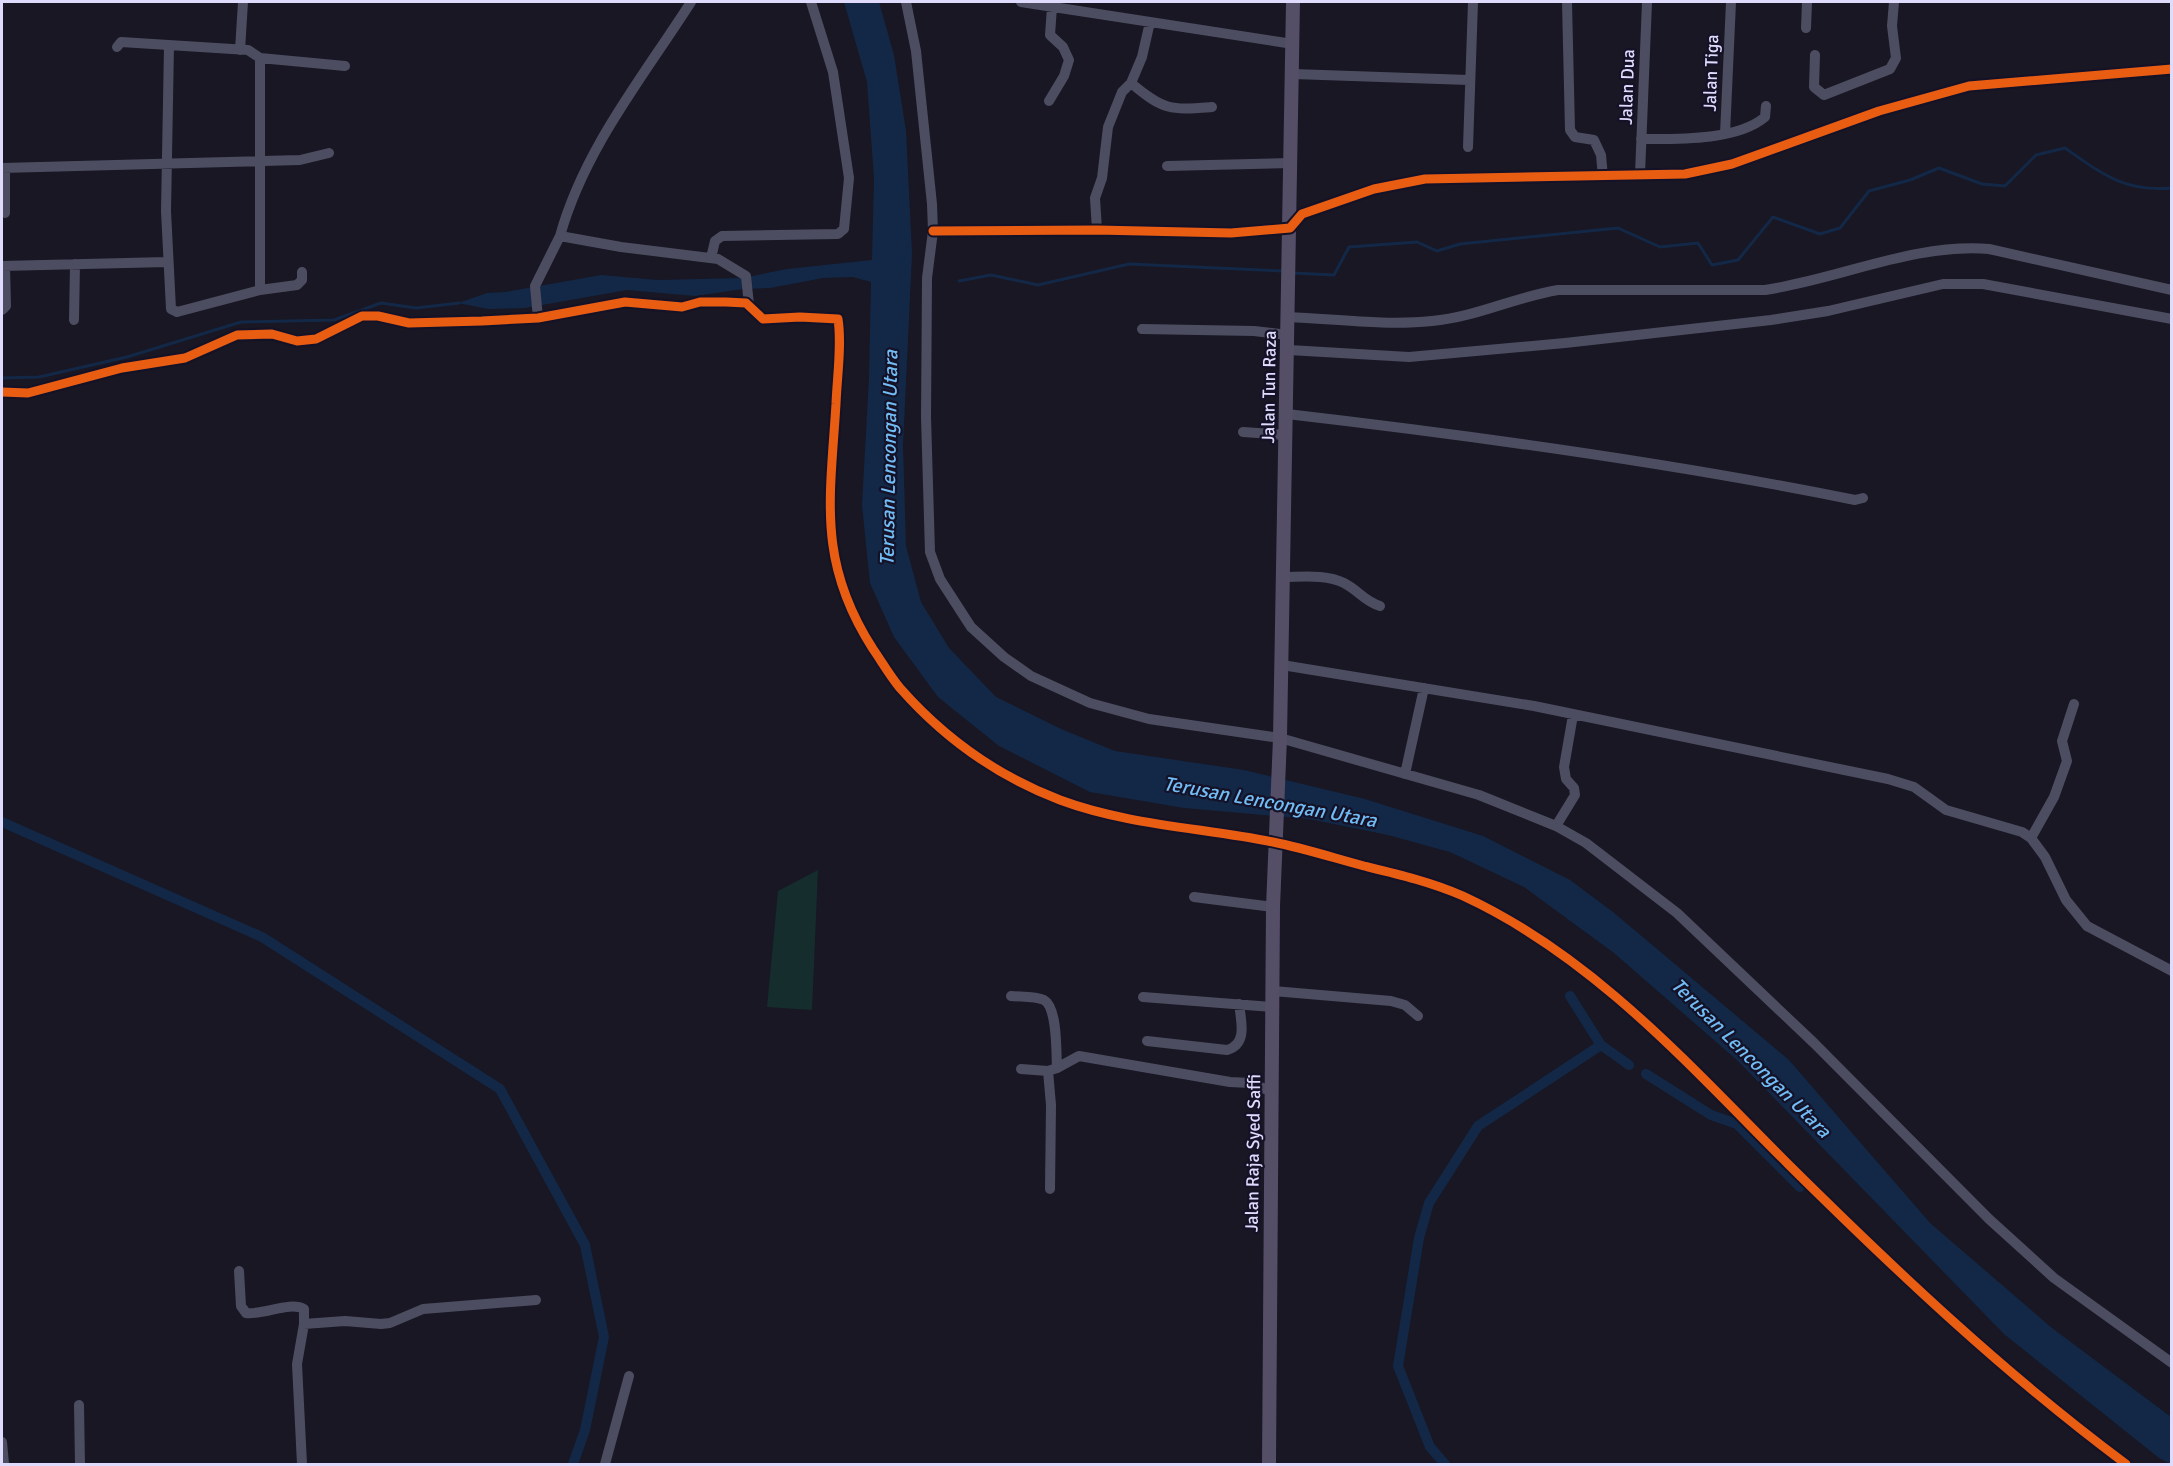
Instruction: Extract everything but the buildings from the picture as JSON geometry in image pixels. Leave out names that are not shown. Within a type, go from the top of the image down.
[{"type":"main road","name":"Jalan Tun Raza","points":[[1276,839],[1289,350],[1293,2]]},
{"type":"main road","name":"Jalan Raja Syed Saffi","points":[[1269,1464],[1273,907],[1276,839]]},
{"type":"street","points":[[240,50],[243,2]]},
{"type":"street","points":[[538,314],[535,286],[560,236],[581,176],[598,143],[691,2]]},
{"type":"street","points":[[711,258],[715,241],[722,236],[838,234],[844,229],[849,178],[833,72],[811,2]]},
{"type":"street","points":[[906,2],[916,51],[933,231],[927,278],[929,537],[933,564],[958,610],[985,641],[1016,666],[1046,684],[1090,703],[1149,719],[1280,738],[1479,795],[1556,826],[1586,843],[1677,913],[1814,1043],[1989,1218],[2054,1278],[2172,1363]]},
{"type":"street","points":[[1021,2],[1293,44]]},
{"type":"street","points":[[1468,147],[1473,2]]},
{"type":"street","points":[[1567,2],[1569,130],[1575,137],[1594,140],[1601,155],[1603,177]]},
{"type":"street","name":"Jalan Dua","points":[[1640,174],[1647,2]]},
{"type":"street","name":"Jalan Tiga","points":[[1641,139],[1725,134],[1731,2]]},
{"type":"street","points":[[1806,28],[1807,2]]},
{"type":"street","points":[[1815,55],[1814,87],[1824,95],[1890,69],[1896,58],[1892,26],[1894,2]]},
{"type":"street","points":[[1049,101],[1064,76],[1069,60],[1063,47],[1050,35],[1052,7]]},
{"type":"street","points":[[1097,230],[1095,198],[1102,178],[1108,127],[1122,92],[1131,83],[1142,57],[1150,22]]},
{"type":"street","points":[[117,46],[121,42],[248,50],[260,58],[345,66]]},
{"type":"street","points":[[169,46],[167,262],[171,309],[177,312],[260,290],[297,285],[302,280],[302,272]]},
{"type":"street","points":[[260,58],[260,290]]},
{"type":"street","points":[[933,231],[1097,230],[1231,233],[1290,228],[1302,214],[1374,189],[1425,178],[1685,174],[1732,164],[1879,111],[1970,86],[2172,69]]},
{"type":"street","points":[[1293,74],[1469,80]]},
{"type":"street","points":[[1131,83],[1155,103],[1170,109],[1212,107]]},
{"type":"street","points":[[1725,134],[1759,122],[1765,117],[1766,106]]},
{"type":"street","points":[[5,213],[3,168],[300,160],[329,153]]},
{"type":"street","points":[[1167,166],[1291,163]]},
{"type":"street","points":[[560,236],[621,248],[711,258],[726,262],[746,276],[749,305],[756,316],[763,319],[800,317],[835,319],[840,322],[830,501],[830,533],[836,571],[864,634],[896,683],[927,717],[980,761],[1005,776],[1063,801],[1124,816],[1276,839],[1424,881],[1463,896],[1559,954],[1613,994],[1653,1029],[1862,1236],[2002,1367],[2126,1464]]},
{"type":"street","points":[[1289,317],[1434,321],[1463,316],[1531,294],[1558,290],[1765,290],[1795,285],[1920,253],[1962,247],[1989,249],[2172,290]]},
{"type":"street","points":[[2,310],[6,306],[3,266],[167,262]]},
{"type":"street","points":[[74,320],[75,264]]},
{"type":"street","points":[[1289,350],[1409,357],[1653,334],[1772,320],[1959,282],[1983,284],[2172,319]]},
{"type":"street","points":[[2,392],[28,393],[122,368],[185,358],[237,335],[272,334],[297,340],[316,339],[362,316],[378,316],[409,323],[538,314],[625,303],[659,307],[714,302],[749,305]]},
{"type":"street","points":[[1142,329],[1254,331],[1288,335]]},
{"type":"street","points":[[1287,414],[1457,433],[1736,476],[1855,500],[1863,498]]},
{"type":"street","points":[[1244,432],[1286,435]]},
{"type":"street","points":[[1283,576],[1323,578],[1343,583],[1368,602],[1380,606]]},
{"type":"street","points":[[1282,665],[1573,715],[1887,779],[1914,787],[1946,810],[2012,827],[2031,838],[2045,857],[2066,900],[2082,921],[2172,971]]},
{"type":"street","points":[[1405,774],[1424,688]]},
{"type":"street","points":[[2031,838],[2054,797],[2067,761],[2062,741],[2074,704]]},
{"type":"street","points":[[1556,826],[1575,795],[1574,788],[1566,779],[1564,767],[1573,715]]},
{"type":"street","points":[[1194,897],[1273,907]]},
{"type":"street","points":[[1273,991],[1372,998],[1405,1005],[1418,1016]]},
{"type":"street","points":[[1011,996],[1042,999],[1050,1005],[1054,1020],[1050,1189]]},
{"type":"street","points":[[1143,997],[1273,1007]]},
{"type":"street","points":[[1147,1041],[1227,1050],[1236,1047],[1240,1042],[1242,1023],[1239,1004]]},
{"type":"street","points":[[1021,1069],[1052,1070],[1079,1056],[1230,1082],[1250,1083],[1273,1092]]},
{"type":"street","points":[[239,1271],[240,1306],[246,1313],[261,1313],[293,1305],[304,1309],[304,1324],[297,1365],[302,1464]]},
{"type":"street","points":[[304,1324],[345,1321],[381,1324],[390,1323],[423,1309],[536,1300]]},
{"type":"street","points":[[605,1464],[629,1376]]},
{"type":"street","points":[[79,1405],[80,1464]]},
{"type":"street","points":[[2,1442],[4,1464]]},
{"type":"green space","points":[[818,870],[812,1010],[767,1007],[778,891]]},
{"type":"water","name":"Terusan Lencongan Utara","points":[[844,2],[879,2],[894,55],[906,131],[912,254],[903,445],[906,546],[921,602],[949,648],[996,697],[1061,729],[1115,751],[1244,770],[1365,799],[1483,836],[1570,880],[1613,912],[1789,1060],[1930,1223],[2052,1328],[2171,1417],[2171,1464],[2159,1458],[2004,1334],[1738,1061],[1614,953],[1524,887],[1450,852],[1388,835],[1309,819],[1184,808],[1090,792],[999,746],[938,697],[894,637],[870,583],[862,505],[869,378],[871,282],[853,277],[823,278],[770,288],[743,289],[695,296],[627,290],[525,308],[488,309],[458,303],[487,293],[505,292],[601,275],[658,280],[743,278],[787,269],[872,260],[874,178],[867,82]]},
{"type":"waterway","points":[[1293,273],[1334,275],[1349,247],[1417,242],[1437,251],[1460,244],[1618,228],[1660,247],[1698,243],[1712,265],[1738,260],[1773,217],[1820,234],[1840,228],[1869,191],[1910,180],[1939,168],[1982,184],[2005,186],[2036,155],[2065,148],[2102,173],[2127,184],[2140,187],[2172,188]]},
{"type":"waterway","points":[[959,281],[991,275],[1038,285],[1129,264],[1283,271]]},
{"type":"waterway","points":[[2,378],[39,377],[127,357],[241,322],[334,320],[381,303],[416,308],[459,303]]},
{"type":"waterway","points":[[2,822],[262,937],[500,1089],[585,1245],[604,1337],[585,1430],[573,1464]]},
{"type":"waterway","points":[[1570,996],[1601,1045]]},
{"type":"waterway","points":[[1445,1464],[1430,1447],[1398,1366],[1419,1238],[1429,1203],[1478,1126],[1601,1045],[1629,1065]]},
{"type":"waterway","points":[[1646,1074],[1711,1115],[1737,1124],[1800,1187]]},
{"type":"cycle path","points":[[933,231],[1097,230],[1231,233],[1290,228],[1302,214],[1374,189],[1425,179],[1685,174],[1732,164],[1879,111],[1969,86],[2172,69]]},
{"type":"cycle path","points":[[2,392],[28,393],[122,368],[185,358],[237,335],[272,334],[297,341],[316,339],[362,316],[378,316],[409,323],[482,321],[538,318],[625,302],[682,307],[700,302],[726,302],[746,303],[763,319],[800,317],[838,319],[839,350],[830,501],[835,559],[843,588],[855,617],[873,649],[900,688],[935,723],[953,739],[993,767],[1060,800],[1138,821],[1284,844],[1401,875],[1463,896],[1510,921],[1555,949],[1637,1015],[1829,1204],[1952,1320],[2037,1394],[2126,1464]]}]
